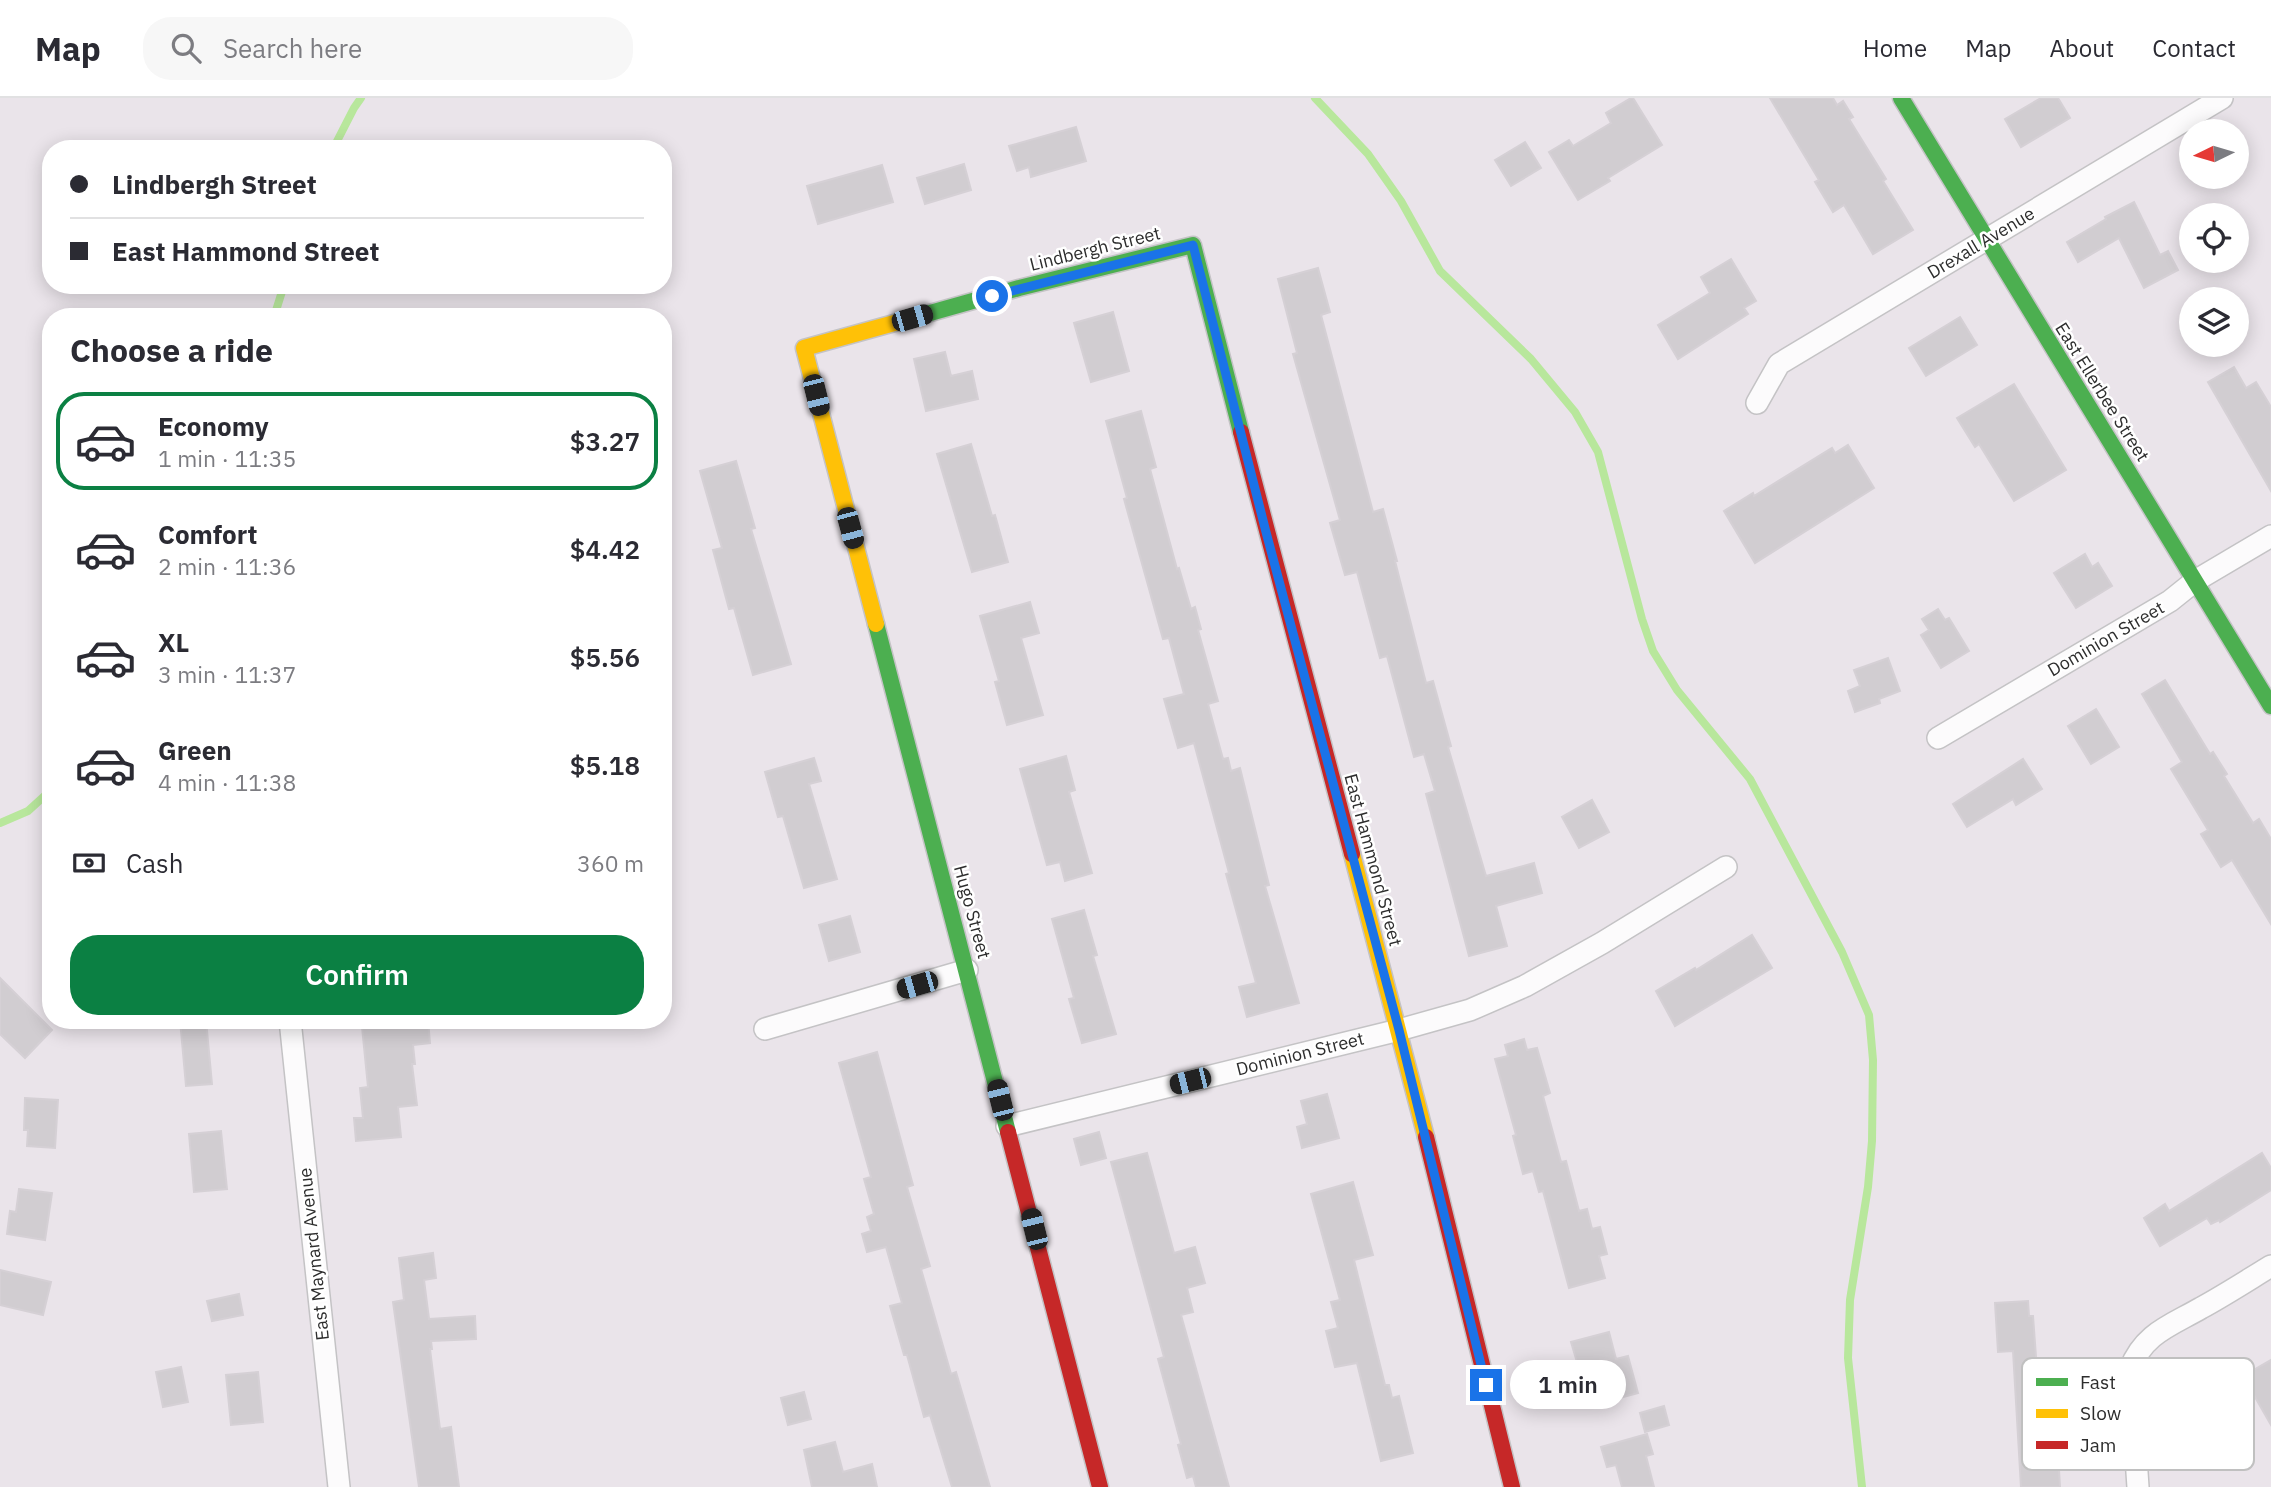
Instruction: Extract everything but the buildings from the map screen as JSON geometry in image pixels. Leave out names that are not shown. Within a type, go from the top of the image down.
[{"type":"street","name":"East Ellerbee Street","points":[[1901,98],[2271,706]]},
{"type":"street","name":"Drexall Avenue","points":[[1757,403],[1779,364],[2222,98]]},
{"type":"street","name":"Lindbergh Street","points":[[804,348],[1019,288],[1193,245]]},
{"type":"street","name":"East Hammond Street","points":[[1193,245],[1269,545],[1399,1030],[1512,1487]]},
{"type":"street","name":"Hugo Street","points":[[804,348],[1100,1487]]},
{"type":"street","name":"Dominion Street","points":[[1938,737],[2170,601],[2196,581],[2271,536]]},
{"type":"street","name":"Dominion Street","points":[[1007,1126],[1399,1030],[1470,1010],[1525,986],[1726,867]]},
{"type":"street","points":[[765,1030],[967,970]]},
{"type":"street","name":"East Maynard Avenue","points":[[291,1029],[340,1487]]},
{"type":"street","points":[[2134,1358],[2151,1336],[2271,1266]]},
{"type":"waterway","points":[[338,140],[361,98]]},
{"type":"waterway","points":[[1315,98],[1368,154],[1401,201],[1440,271],[1531,359],[1575,412],[1598,452],[1653,651],[1677,690],[1750,779],[1842,952],[1869,1015],[1873,1060],[1872,1141],[1868,1187],[1850,1300],[1848,1358],[1862,1487]]},
{"type":"waterway","points":[[277,308],[281,294]]},
{"type":"waterway","points":[[0,823],[28,811],[42,798]]},
{"type":"traffic: fast","points":[[1901,98],[2271,706]]},
{"type":"traffic: fast","points":[[916,317],[1019,288],[1193,245],[1241,432]]},
{"type":"traffic: fast","points":[[876,624],[1008,1132]]},
{"type":"traffic: slow","points":[[876,624],[804,348],[916,317]]},
{"type":"traffic: slow","points":[[1352,854],[1426,1137]]},
{"type":"traffic: jam","points":[[1241,432],[1352,854]]},
{"type":"traffic: jam","points":[[1008,1132],[1100,1487]]},
{"type":"traffic: jam","points":[[1426,1137],[1512,1487]]},
{"type":"route","points":[[992,296],[1193,245],[1266,532],[1399,1030],[1486,1385]]}]
